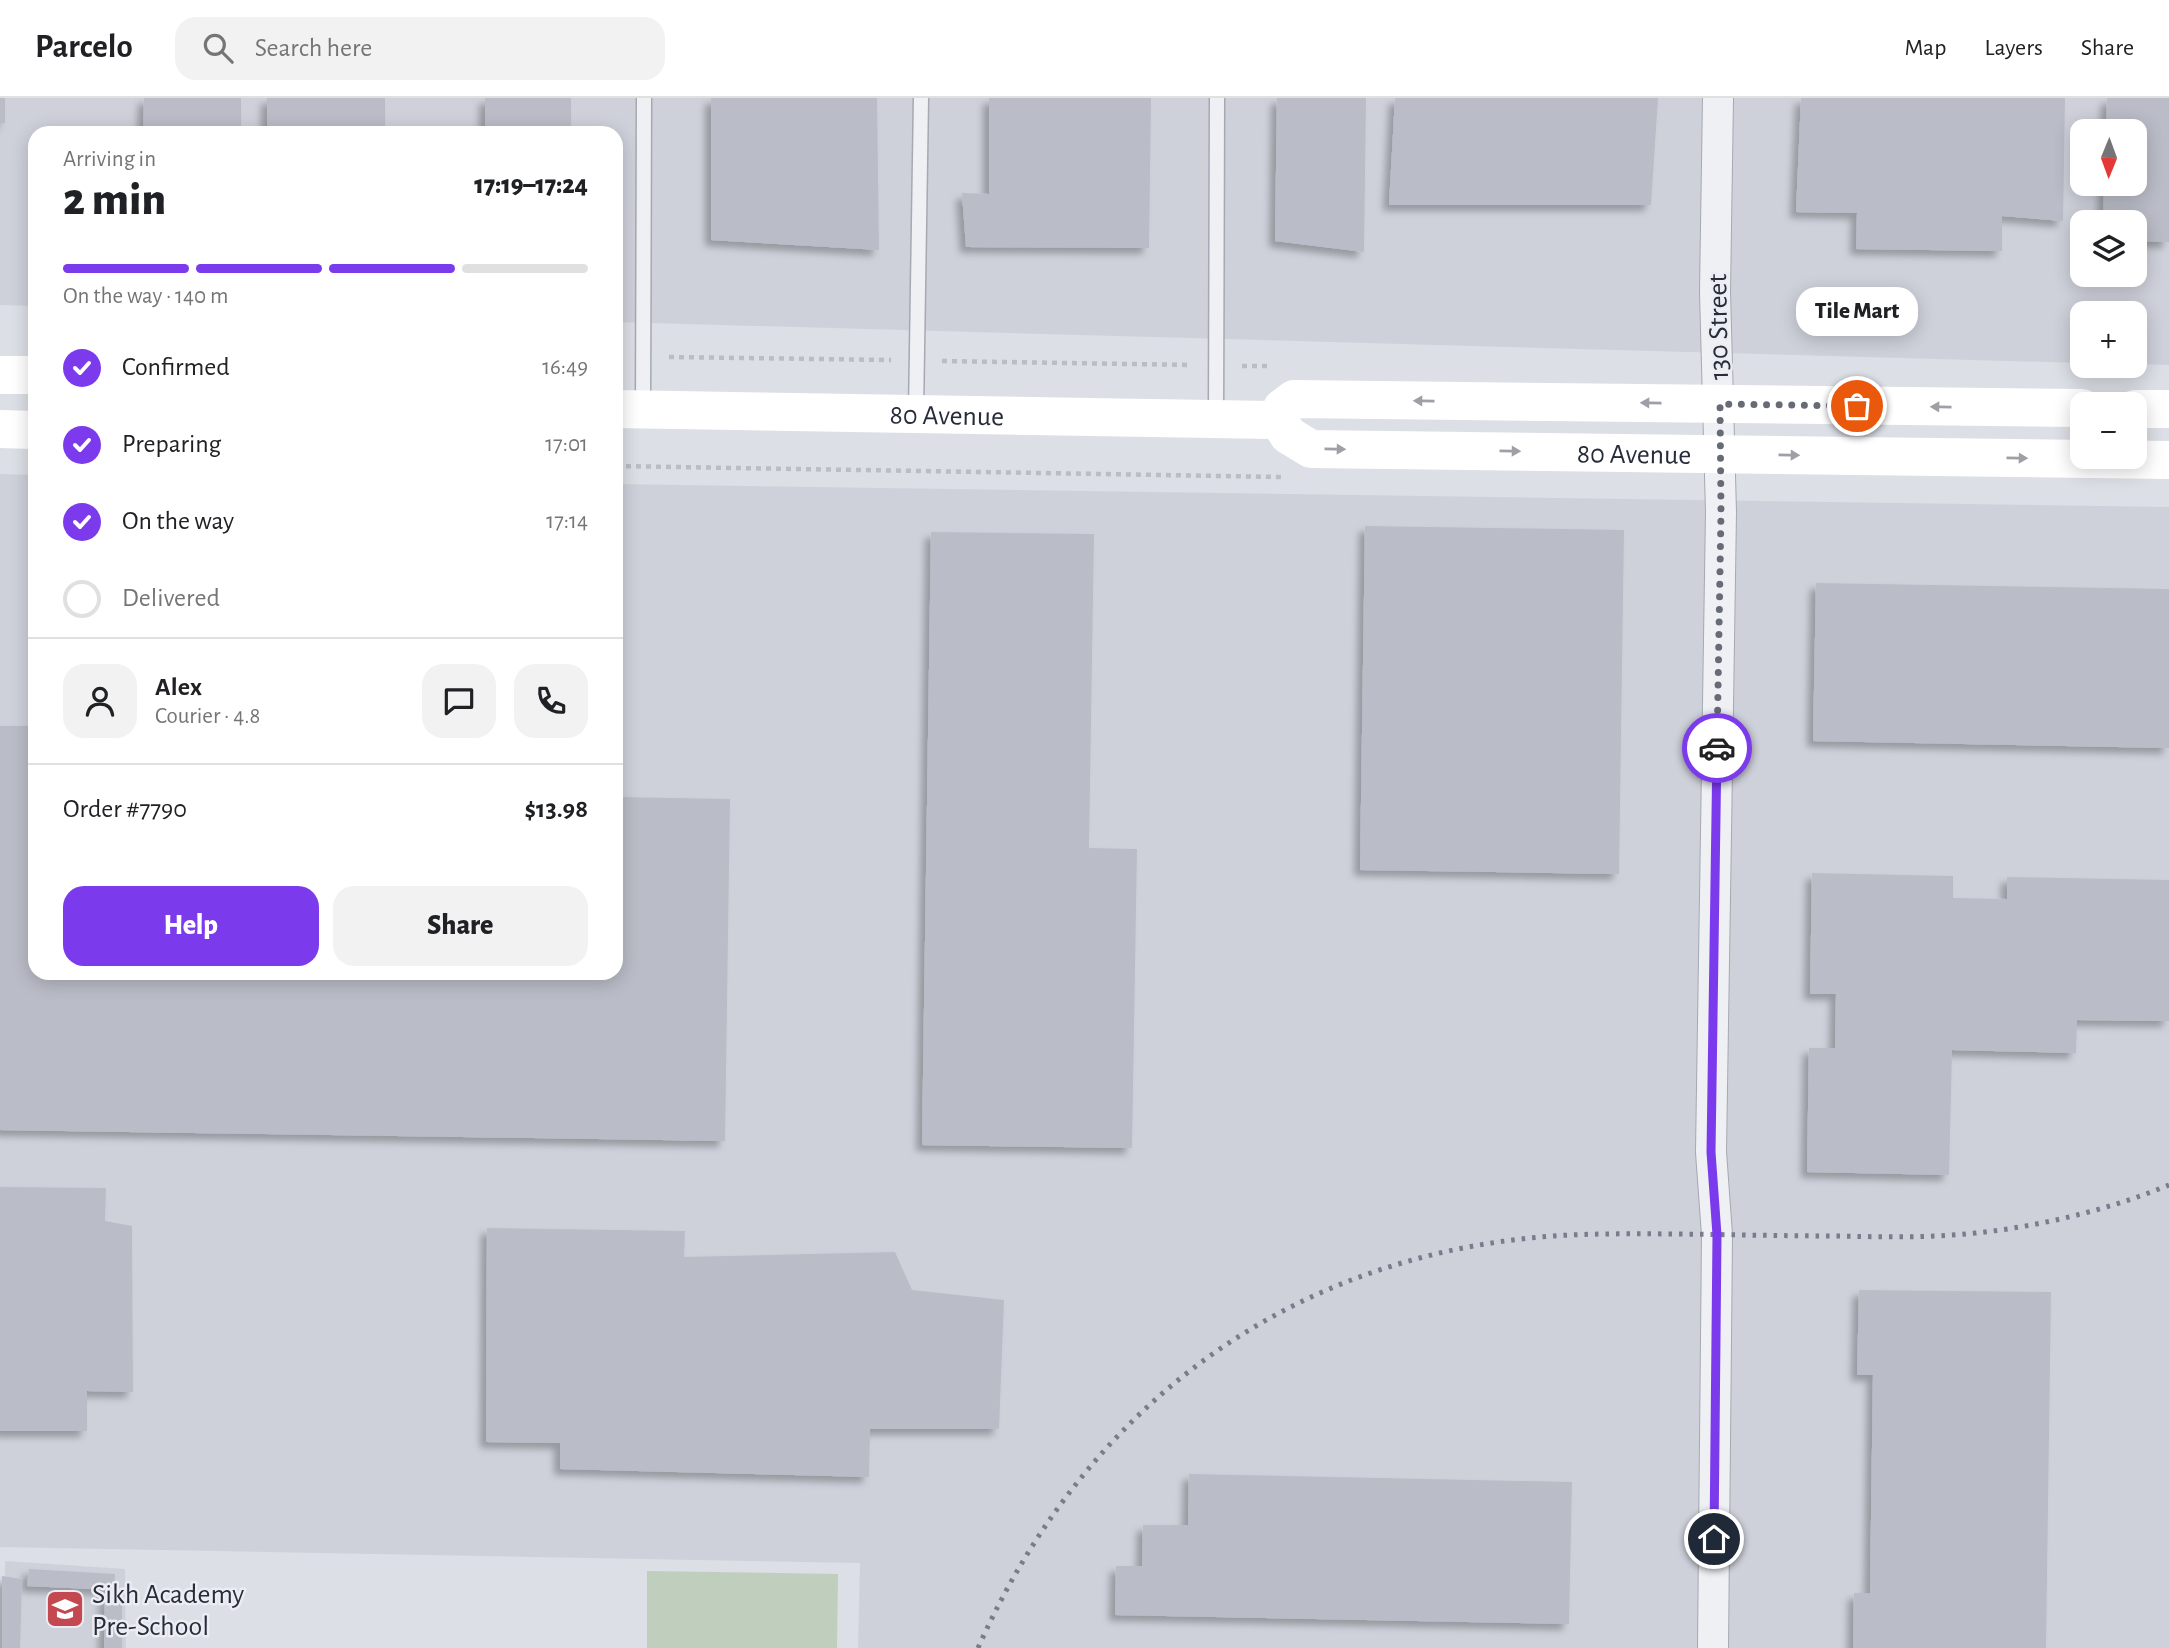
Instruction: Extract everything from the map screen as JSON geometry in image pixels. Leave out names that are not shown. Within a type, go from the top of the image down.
[{"type":"main road","points":[[0,375],[28,375]]},
{"type":"main road","name":"80 Avenue","points":[[2070,408],[1294,399],[1282,408],[1279,420],[1288,435],[1311,449],[2169,460]]},
{"type":"main road","points":[[2147,409],[2169,409]]},
{"type":"main road","name":"80 Avenue","points":[[629,410],[1279,420]]},
{"type":"main road","points":[[0,429],[28,430]]},
{"type":"street","name":"130 Street","points":[[1713,1648],[1717,1235],[1711,1152],[1721,454],[1715,292],[1718,98]]},
{"type":"lane","points":[[629,410],[643,356],[643,98]]},
{"type":"lane","points":[[916,414],[921,98]]},
{"type":"lane","points":[[1216,419],[1217,98]]},
{"type":"path","points":[[643,356],[1285,367]]},
{"type":"path","points":[[623,466],[1295,477]]},
{"type":"shaded area","points":[[0,98],[2169,98],[2169,365],[2147,364],[2147,301],[2070,301],[2070,363],[623,322],[623,126],[28,126],[28,306],[0,305]]},
{"type":"shaded area","points":[[0,474],[28,475],[28,980],[623,980],[623,484],[2169,507],[2169,1648],[858,1648],[860,1563],[0,1547]]},
{"type":"shaded area","name":"Sikh Academy Pre-School","points":[[5,1561],[125,1569],[126,1648],[4,1648]]},
{"type":"green space","points":[[647,1571],[838,1574],[837,1648],[647,1648]]},
{"type":"building","points":[[0,98],[5,98],[5,123],[0,123]]},
{"type":"building","points":[[144,98],[241,98],[241,126],[143,126]]},
{"type":"building","points":[[267,98],[385,98],[385,126],[267,126]]},
{"type":"building","points":[[485,98],[571,98],[571,126],[485,126]]},
{"type":"building","points":[[711,98],[877,98],[879,250],[711,240]]},
{"type":"building","points":[[989,98],[1151,98],[1149,248],[966,247],[962,193],[989,194]]},
{"type":"building","points":[[1277,98],[1366,98],[1364,252],[1275,241]]},
{"type":"building","points":[[1395,98],[1658,98],[1651,205],[1389,205]]},
{"type":"building","points":[[1801,98],[2065,98],[2063,221],[2002,216],[2002,251],[1856,249],[1857,213],[1796,212]]},
{"type":"building","points":[[2107,98],[2169,98],[2169,242],[2147,241],[2147,210],[2103,210],[2104,196],[2147,196],[2147,119],[2106,119]]},
{"type":"building","points":[[1365,526],[1624,530],[1619,874],[1360,870]]},
{"type":"building","points":[[931,532],[1094,534],[1089,848],[1137,849],[1132,1148],[922,1145]]},
{"type":"building","points":[[1816,583],[2169,589],[2169,748],[1813,741]]},
{"type":"building","points":[[0,726],[28,726],[28,980],[623,980],[623,797],[730,799],[725,1141],[0,1130]]},
{"type":"building","points":[[1812,873],[1953,876],[1953,898],[2007,899],[2007,877],[2169,880],[2169,1021],[2077,1020],[2076,1053],[1952,1050],[1949,1175],[1807,1172],[1809,1048],[1835,1048],[1836,994],[1810,994]]},
{"type":"building","points":[[0,1187],[106,1188],[105,1221],[132,1226],[133,1392],[87,1391],[87,1431],[0,1431]]},
{"type":"building","points":[[487,1228],[685,1231],[684,1257],[895,1252],[912,1290],[1004,1300],[999,1429],[870,1429],[869,1477],[560,1469],[560,1443],[486,1442]]},
{"type":"building","points":[[1859,1290],[2051,1292],[2046,1648],[1853,1648],[1854,1593],[1870,1593],[1873,1375],[1857,1375]]},
{"type":"building","points":[[1189,1474],[1572,1482],[1569,1624],[1115,1615],[1116,1566],[1142,1566],[1143,1525],[1188,1525]]},
{"type":"building","points":[[29,1569],[115,1574],[114,1590],[27,1586]]},
{"type":"building","points":[[2,1576],[22,1579],[20,1648],[2,1648]]},
{"type":"building","points":[[105,1594],[122,1598],[122,1648],[104,1648]]},
{"type":"railway","points":[[978,1648],[1026,1555],[1085,1473],[1152,1403],[1227,1344],[1311,1297],[1402,1263],[1500,1242],[1605,1234],[1890,1237],[1959,1235],[2074,1216],[2169,1185]]},
{"type":"way so far","points":[[1717,748],[1720,404],[1857,406]]},
{"type":"place","name":"Tile Mart","points":[[1857,406]]},
{"type":"place","name":"Sikh Academy Pre-School","points":[[65,1609]]},
{"type":"route","points":[[1714,1539],[1717,1235],[1711,1152],[1717,748]]}]
